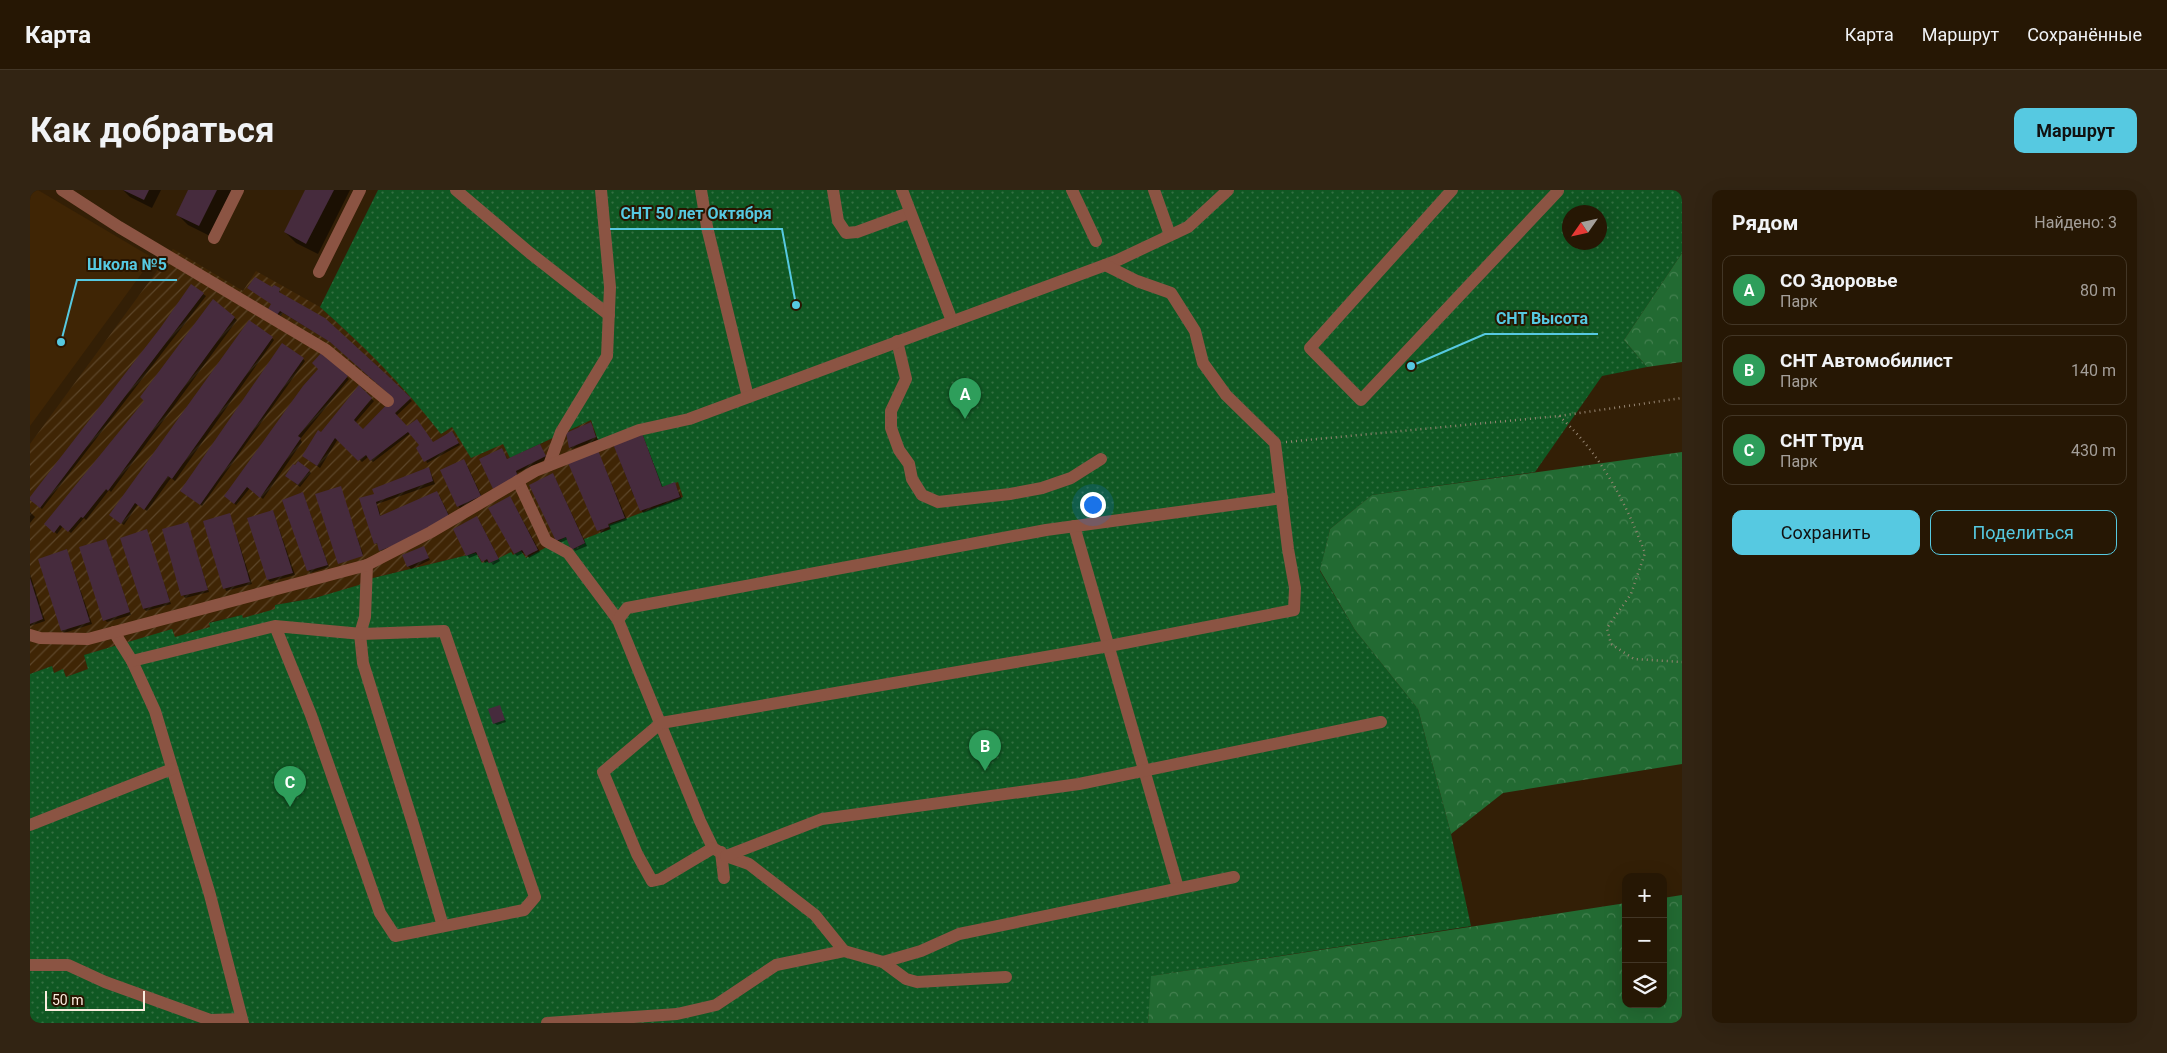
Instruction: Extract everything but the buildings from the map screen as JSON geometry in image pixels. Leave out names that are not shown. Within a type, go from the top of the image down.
[{"type":"street","points":[[62,190],[119,227],[326,350],[388,402]]},
{"type":"street","points":[[214,238],[238,190]]},
{"type":"street","points":[[320,272],[360,190]]},
{"type":"street","points":[[456,190],[530,253],[609,315]]},
{"type":"street","points":[[549,465],[561,432],[606,356],[610,287],[601,190]]},
{"type":"street","points":[[702,190],[707,227],[748,397]]},
{"type":"street","points":[[833,190],[838,221],[846,233],[857,232],[909,213]]},
{"type":"street","points":[[902,190],[909,213],[926,250],[952,321]]},
{"type":"street","points":[[1072,190],[1096,241]]},
{"type":"street","points":[[1154,190],[1170,235]]},
{"type":"street","points":[[30,635],[40,638],[88,639],[367,565],[432,532],[518,481],[549,465],[638,430],[689,419],[1105,265],[1188,227],[1228,190]]},
{"type":"street","points":[[1452,190],[1310,348],[1361,400],[1558,190]]},
{"type":"street","points":[[1105,265],[1137,281],[1171,293],[1195,331],[1203,363],[1226,395],[1275,443],[1295,588],[1294,610],[1109,646],[660,723],[603,772],[637,854],[652,881],[661,879],[720,852],[822,818],[1079,784],[1381,722]]},
{"type":"street","points":[[897,342],[906,379],[891,411],[892,428],[899,450],[908,464],[912,479],[922,495],[938,502],[1010,494],[1042,488],[1071,478],[1101,459]]},
{"type":"street","points":[[518,481],[546,541],[568,553],[618,620],[700,821],[720,852],[724,878]]},
{"type":"street","points":[[618,620],[627,608],[1074,526],[1282,498]]},
{"type":"street","points":[[1074,526],[1178,888]]},
{"type":"street","points":[[367,565],[365,617],[360,634],[363,663],[443,926]]},
{"type":"street","points":[[132,661],[275,626],[360,634],[444,631],[535,897],[524,910],[395,936],[380,913],[311,715],[275,626]]},
{"type":"street","points":[[30,965],[68,965],[105,982],[210,1020],[242,1021],[210,895],[155,711],[132,661],[114,632]]},
{"type":"street","points":[[30,825],[172,769]]},
{"type":"street","points":[[720,852],[749,864],[815,915],[844,950]]},
{"type":"street","points":[[883,962],[921,952],[959,934],[1234,877]]},
{"type":"street","points":[[547,1023],[678,1014],[716,1005],[776,965],[844,950],[883,962],[906,979],[917,982],[1006,977]]},
{"type":"path","points":[[1275,443],[1560,416],[1682,398]]},
{"type":"path","points":[[1560,416],[1580,434],[1610,477],[1629,511],[1646,553],[1631,594],[1607,628],[1611,644],[1634,659],[1682,662]]},
{"type":"shaded area","points":[[30,190],[38,190],[153,258],[30,426]]},
{"type":"shaded area","points":[[173,249],[243,291],[256,271],[320,307],[376,358],[412,397],[441,433],[451,427],[504,444],[510,458],[591,420],[601,448],[642,433],[662,486],[678,482],[683,497],[610,525],[611,529],[584,539],[585,543],[571,550],[537,553],[525,558],[513,555],[488,564],[482,563],[475,553],[369,579],[370,597],[339,593],[275,605],[277,618],[244,626],[242,615],[210,622],[212,634],[176,643],[172,630],[84,655],[88,669],[66,677],[63,670],[54,673],[52,666],[30,674],[30,444]]},
{"type":"green space","points":[[378,190],[1682,190],[1682,253],[1624,340],[1647,367],[1602,376],[1535,472],[1372,495],[1330,529],[1320,571],[1355,630],[1418,709],[1451,834],[1471,926],[1152,976],[1148,1023],[30,1023],[30,674],[52,666],[54,673],[63,669],[66,677],[88,669],[84,655],[172,629],[175,637],[210,627],[209,623],[242,615],[243,618],[275,609],[275,605],[315,598],[369,582],[369,579],[476,553],[482,563],[487,561],[489,563],[511,552],[513,555],[521,551],[526,558],[566,537],[572,550],[585,543],[584,539],[610,529],[609,525],[683,497],[678,482],[662,487],[642,433],[601,449],[591,420],[510,458],[503,444],[471,458],[452,427],[441,434],[413,400],[353,337],[320,307]]},
{"type":"green space","points":[[1682,253],[1682,362],[1647,367],[1624,340]]},
{"type":"green space","points":[[1682,452],[1682,764],[1503,793],[1451,834],[1418,709],[1355,630],[1320,570],[1330,529],[1372,495]]},
{"type":"green space","points":[[1682,895],[1682,1023],[1148,1023],[1151,976],[1622,904],[1622,1008],[1667,1008],[1667,897]]},
{"type":"place","name":"СНТ 50 лет Октября","points":[[796,305]]},
{"type":"place","name":"Школа №5","points":[[61,342]]},
{"type":"place","name":"СНТ Высота","points":[[1411,366]]},
{"type":"place","name":"СО Здоровье","points":[[965,419]]},
{"type":"place","name":"СНТ Автомобилист","points":[[985,771]]},
{"type":"place","name":"СНТ Труд","points":[[290,807]]}]
